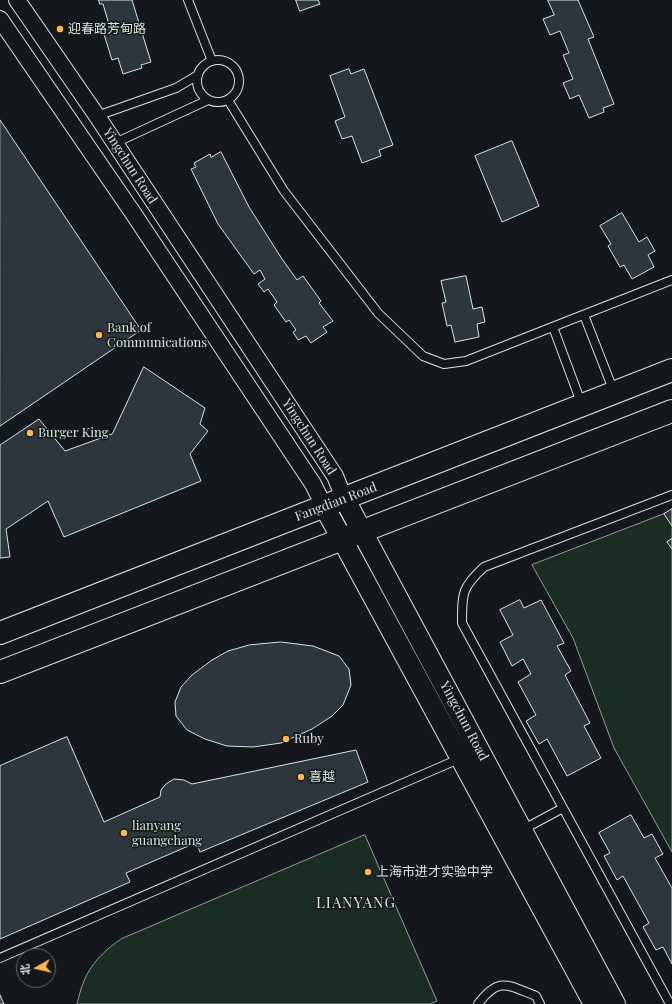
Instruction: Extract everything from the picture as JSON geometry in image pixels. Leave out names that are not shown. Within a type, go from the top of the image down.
[{"type":"main road","name":"Fangdian Road","points":[[0,633],[672,370]]},
{"type":"main road","points":[[0,672],[672,411]]},
{"type":"street","name":"Yingchun Road","points":[[17,0],[97,116],[335,476],[344,498],[615,1004]]},
{"type":"street","name":"Yingchun Road","points":[[0,19],[186,292],[313,484],[594,1004]]},
{"type":"lane","points":[[188,0],[212,60]]},
{"type":"lane","points":[[115,143],[208,100],[221,102],[233,97],[240,85],[237,71],[226,61],[212,60],[201,69],[198,75],[199,90],[208,100]]},
{"type":"lane","points":[[97,116],[176,88],[198,75]]},
{"type":"lane","points":[[228,100],[294,204],[378,313],[423,356],[444,364],[466,361],[672,280]]},
{"type":"lane","points":[[584,315],[614,393]]},
{"type":"lane","points":[[553,327],[582,405]]},
{"type":"lane","points":[[670,1004],[462,623],[462,601],[468,582],[484,567],[672,495]]},
{"type":"lane","points":[[0,958],[461,758]]},
{"type":"lane","points":[[522,830],[563,808]]},
{"type":"lane","points":[[478,1004],[486,993],[496,985],[508,985],[536,996],[540,1004]]},
{"type":"green space","points":[[672,511],[672,852],[614,748],[573,638],[532,565]]},
{"type":"green space","points":[[365,835],[437,1001],[430,1004],[77,1004],[83,983],[92,967],[104,953],[121,939]]},
{"type":"building","points":[[99,0],[132,0],[151,62],[141,65],[142,68],[123,74],[118,58],[112,60],[103,31],[110,28],[103,4],[100,4]]},
{"type":"building","points":[[296,0],[318,0],[320,4],[300,11]]},
{"type":"building","points":[[548,0],[578,0],[594,37],[588,39],[614,104],[603,108],[604,112],[589,118],[579,95],[570,99],[563,83],[573,79],[563,55],[569,53],[560,31],[550,35],[543,19],[554,15]]},
{"type":"building","points":[[349,69],[351,74],[364,69],[393,145],[379,150],[381,156],[362,163],[352,136],[342,139],[335,121],[345,117],[330,76]]},
{"type":"building","points":[[0,120],[141,330],[0,426]]},
{"type":"building","points":[[512,141],[539,206],[502,222],[475,156]]},
{"type":"building","points":[[221,152],[249,207],[282,259],[297,280],[303,276],[321,301],[319,303],[333,321],[323,327],[327,332],[311,343],[306,336],[298,340],[293,332],[296,330],[289,320],[286,322],[274,305],[277,302],[268,289],[264,292],[258,284],[265,279],[260,270],[254,274],[218,224],[191,169],[196,167],[194,163],[210,154],[211,157]]},
{"type":"building","points":[[622,213],[639,242],[647,237],[655,251],[648,255],[654,267],[632,279],[624,265],[620,267],[608,246],[611,244],[600,226]]},
{"type":"building","points":[[466,276],[473,309],[482,307],[485,322],[477,324],[479,337],[455,342],[451,325],[447,326],[442,303],[446,302],[441,281]]},
{"type":"building","points":[[144,367],[205,408],[200,424],[208,431],[190,454],[201,481],[64,537],[48,501],[6,529],[10,557],[0,558],[0,445],[39,419],[65,451],[112,434]]},
{"type":"building","points":[[672,509],[672,526],[664,514]]},
{"type":"building","points":[[672,539],[672,549],[667,542]]},
{"type":"building","points":[[520,600],[524,608],[541,600],[564,643],[557,646],[571,671],[565,675],[590,723],[584,726],[601,758],[567,776],[547,739],[539,744],[526,721],[536,715],[518,682],[531,674],[523,659],[512,666],[500,642],[513,635],[500,610]]},
{"type":"building","points":[[281,642],[313,646],[339,656],[349,669],[351,685],[343,705],[332,716],[312,729],[281,743],[253,747],[227,746],[205,739],[187,730],[176,716],[175,702],[181,687],[192,675],[212,660],[228,651],[249,645]]},
{"type":"building","name":"lianyang guangchang","points":[[67,737],[104,822],[160,797],[161,790],[166,784],[174,779],[184,780],[192,784],[356,750],[368,782],[200,852],[196,843],[186,847],[126,873],[130,882],[0,939],[0,766]]},
{"type":"building","points":[[631,815],[644,838],[652,834],[663,854],[655,858],[672,888],[672,964],[663,947],[656,950],[643,927],[649,923],[623,876],[617,880],[604,856],[610,853],[599,833]]},
{"type":"building","points":[[0,995],[4,1004],[0,1004]]},
{"type":"place","name":"迎春路芳甸路","points":[[60,29]]},
{"type":"place","name":"Bank of Communications","points":[[99,335]]},
{"type":"place","name":"Burger King","points":[[30,433]]},
{"type":"place","name":"Ruby","points":[[286,739]]},
{"type":"place","name":"喜越","points":[[301,777]]},
{"type":"place","name":"lianyang guangchang","points":[[124,833]]},
{"type":"place","name":"上海市进才实验中学","points":[[368,872]]},
{"type":"district","name":"LIANYANG","points":[[356,903]]}]
